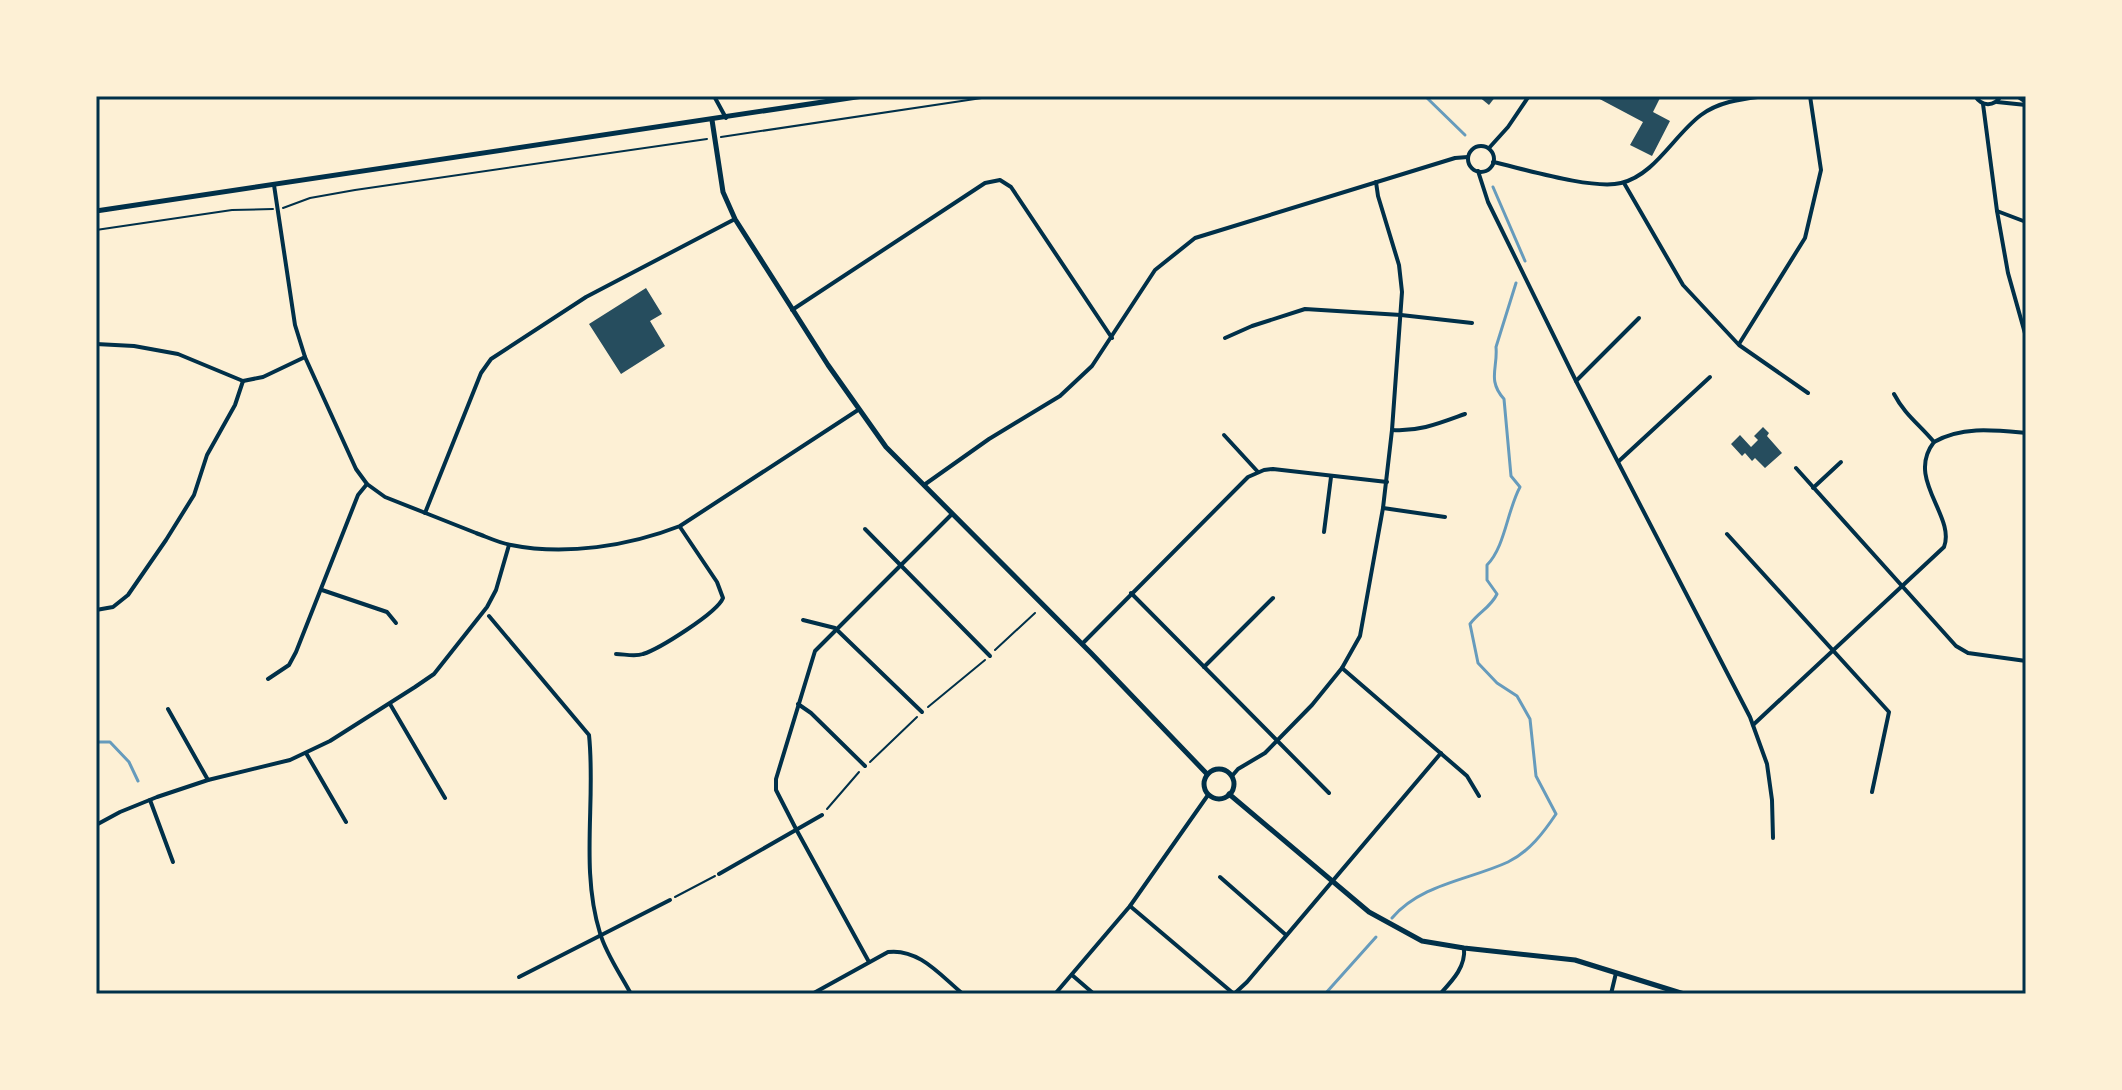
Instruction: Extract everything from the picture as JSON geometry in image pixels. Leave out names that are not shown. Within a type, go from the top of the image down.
[{"type":"street","points":[[714,96],[726,118]]},
{"type":"street","points":[[96,211],[863,96]]},
{"type":"street","points":[[1489,148],[1529,96]]},
{"type":"street","points":[[1493,162],[1600,184],[1624,183],[1646,171],[1704,113],[1731,101],[1765,96]]},
{"type":"street","points":[[1739,345],[1805,238],[1821,170],[1810,96]]},
{"type":"street","points":[[1975,96],[1983,104],[2008,273],[2026,337]]},
{"type":"street","points":[[1997,102],[2001,96]]},
{"type":"street","points":[[2017,96],[2026,103]]},
{"type":"street","points":[[1983,104],[2026,103]]},
{"type":"street","points":[[712,120],[723,192],[735,219],[858,410],[886,447],[1207,774]]},
{"type":"street","points":[[1477,146],[1489,148],[1493,162],[1485,171],[1478,171],[1469,165],[1471,150],[1477,146]]},
{"type":"street","points":[[923,485],[989,439],[1060,396],[1092,366],[1155,270],[1195,238],[1455,158],[1468,157]]},
{"type":"street","points":[[1478,171],[1488,202],[1576,381],[1753,725],[1767,764],[1773,838]]},
{"type":"street","points":[[792,310],[985,183],[1000,180],[1011,187],[1112,338]]},
{"type":"street","points":[[1232,776],[1276,742],[1312,705],[1342,668],[1360,636],[1387,482],[1402,292],[1399,265],[1376,182]]},
{"type":"street","points":[[1624,183],[1683,285],[1739,345],[1808,393]]},
{"type":"street","points":[[274,185],[295,325],[305,357],[356,469],[367,484],[385,497],[425,513],[509,545],[558,548],[620,544],[680,526],[858,410]]},
{"type":"street","points":[[1997,211],[2026,222]]},
{"type":"street","points":[[425,513],[481,373],[491,359],[586,297],[735,219]]},
{"type":"street","points":[[1225,338],[1305,309],[1472,323]]},
{"type":"street","points":[[1576,381],[1639,318]]},
{"type":"street","points":[[96,344],[134,346],[178,354],[243,381],[263,377],[305,357]]},
{"type":"street","points":[[1619,461],[1710,377]]},
{"type":"street","points":[[96,610],[113,607],[128,595],[166,540],[194,495],[207,455],[235,405],[243,381]]},
{"type":"street","points":[[1894,394],[1908,417],[1925,430],[1934,442]]},
{"type":"street","points":[[1392,430],[1428,427],[1465,414]]},
{"type":"street","points":[[1753,725],[1944,547],[1948,537],[1934,504],[1926,472],[1925,456],[1934,442],[1950,433],[1967,430],[2026,433]]},
{"type":"street","points":[[1224,435],[1258,472]]},
{"type":"street","points":[[1813,488],[1841,462]]},
{"type":"street","points":[[1796,468],[1956,646],[1968,653],[2026,661]]},
{"type":"street","points":[[1082,644],[1248,477],[1273,469],[1387,482]]},
{"type":"street","points":[[1324,532],[1331,477]]},
{"type":"street","points":[[268,679],[289,665],[358,495],[367,484]]},
{"type":"street","points":[[1383,508],[1445,517]]},
{"type":"street","points":[[869,962],[776,790],[776,779],[815,651],[952,514]]},
{"type":"street","points":[[616,654],[642,655],[720,606],[723,598],[717,582],[680,526]]},
{"type":"street","points":[[865,529],[990,656]]},
{"type":"street","points":[[1727,534],[1889,712],[1872,792]]},
{"type":"street","points":[[96,825],[150,800],[208,780],[290,760],[390,704],[434,674],[487,607],[496,590],[509,545]]},
{"type":"street","points":[[322,590],[387,612],[396,623]]},
{"type":"street","points":[[1131,593],[1329,793]]},
{"type":"street","points":[[1204,667],[1273,598]]},
{"type":"street","points":[[489,616],[589,735],[589,866],[600,934],[631,994]]},
{"type":"street","points":[[803,620],[835,628],[922,712]]},
{"type":"street","points":[[1342,668],[1467,776],[1479,796]]},
{"type":"street","points":[[390,704],[445,798]]},
{"type":"street","points":[[798,704],[865,766]]},
{"type":"street","points":[[168,709],[208,780]]},
{"type":"street","points":[[306,753],[346,822]]},
{"type":"street","points":[[1130,906],[1234,994],[1441,753]]},
{"type":"street","points":[[1220,768],[1232,776],[1234,786],[1229,794],[1217,799],[1208,795],[1203,785],[1207,774],[1220,768]]},
{"type":"street","points":[[1229,794],[1369,912],[1422,941],[1575,960],[1684,994]]},
{"type":"street","points":[[1055,994],[1130,906],[1208,795]]},
{"type":"street","points":[[150,800],[173,862]]},
{"type":"street","points":[[719,874],[822,815]]},
{"type":"street","points":[[1220,877],[1286,935]]},
{"type":"street","points":[[519,977],[670,900]]},
{"type":"street","points":[[1440,994],[1455,978],[1465,960],[1464,948]]},
{"type":"street","points":[[812,994],[888,952],[904,951],[915,954],[963,994]]},
{"type":"street","points":[[1611,994],[1616,972]]},
{"type":"street","points":[[1072,975],[1094,994]]},
{"type":"path","points":[[96,230],[232,210],[277,209],[310,198],[355,190],[995,96]]},
{"type":"path","points":[[670,900],[719,874]]},
{"type":"building","points":[[1478,96],[1496,96],[1489,105]]},
{"type":"building","points":[[1594,96],[1661,96],[1653,112],[1670,121],[1652,156],[1630,145],[1643,122]]},
{"type":"building","points":[[646,288],[662,314],[650,321],[665,346],[621,374],[589,324]]},
{"type":"building","points":[[1763,427],[1782,453],[1765,468],[1755,458],[1752,461],[1745,453],[1742,456],[1731,444],[1740,435],[1751,447],[1758,440],[1754,436]]},
{"type":"waterway","points":[[1425,96],[1465,135]]},
{"type":"waterway","points":[[1493,187],[1525,261]]},
{"type":"waterway","points":[[1392,918],[1417,897],[1431,890],[1516,858],[1535,841],[1556,814],[1536,776],[1530,719],[1517,696],[1497,683],[1478,663],[1470,624],[1497,594],[1487,580],[1487,565],[1498,549],[1520,487],[1511,476],[1504,399],[1496,386],[1494,374],[1496,347],[1516,283]]},
{"type":"waterway","points":[[96,742],[110,742],[129,762],[138,781]]},
{"type":"waterway","points":[[1325,994],[1376,937]]}]
